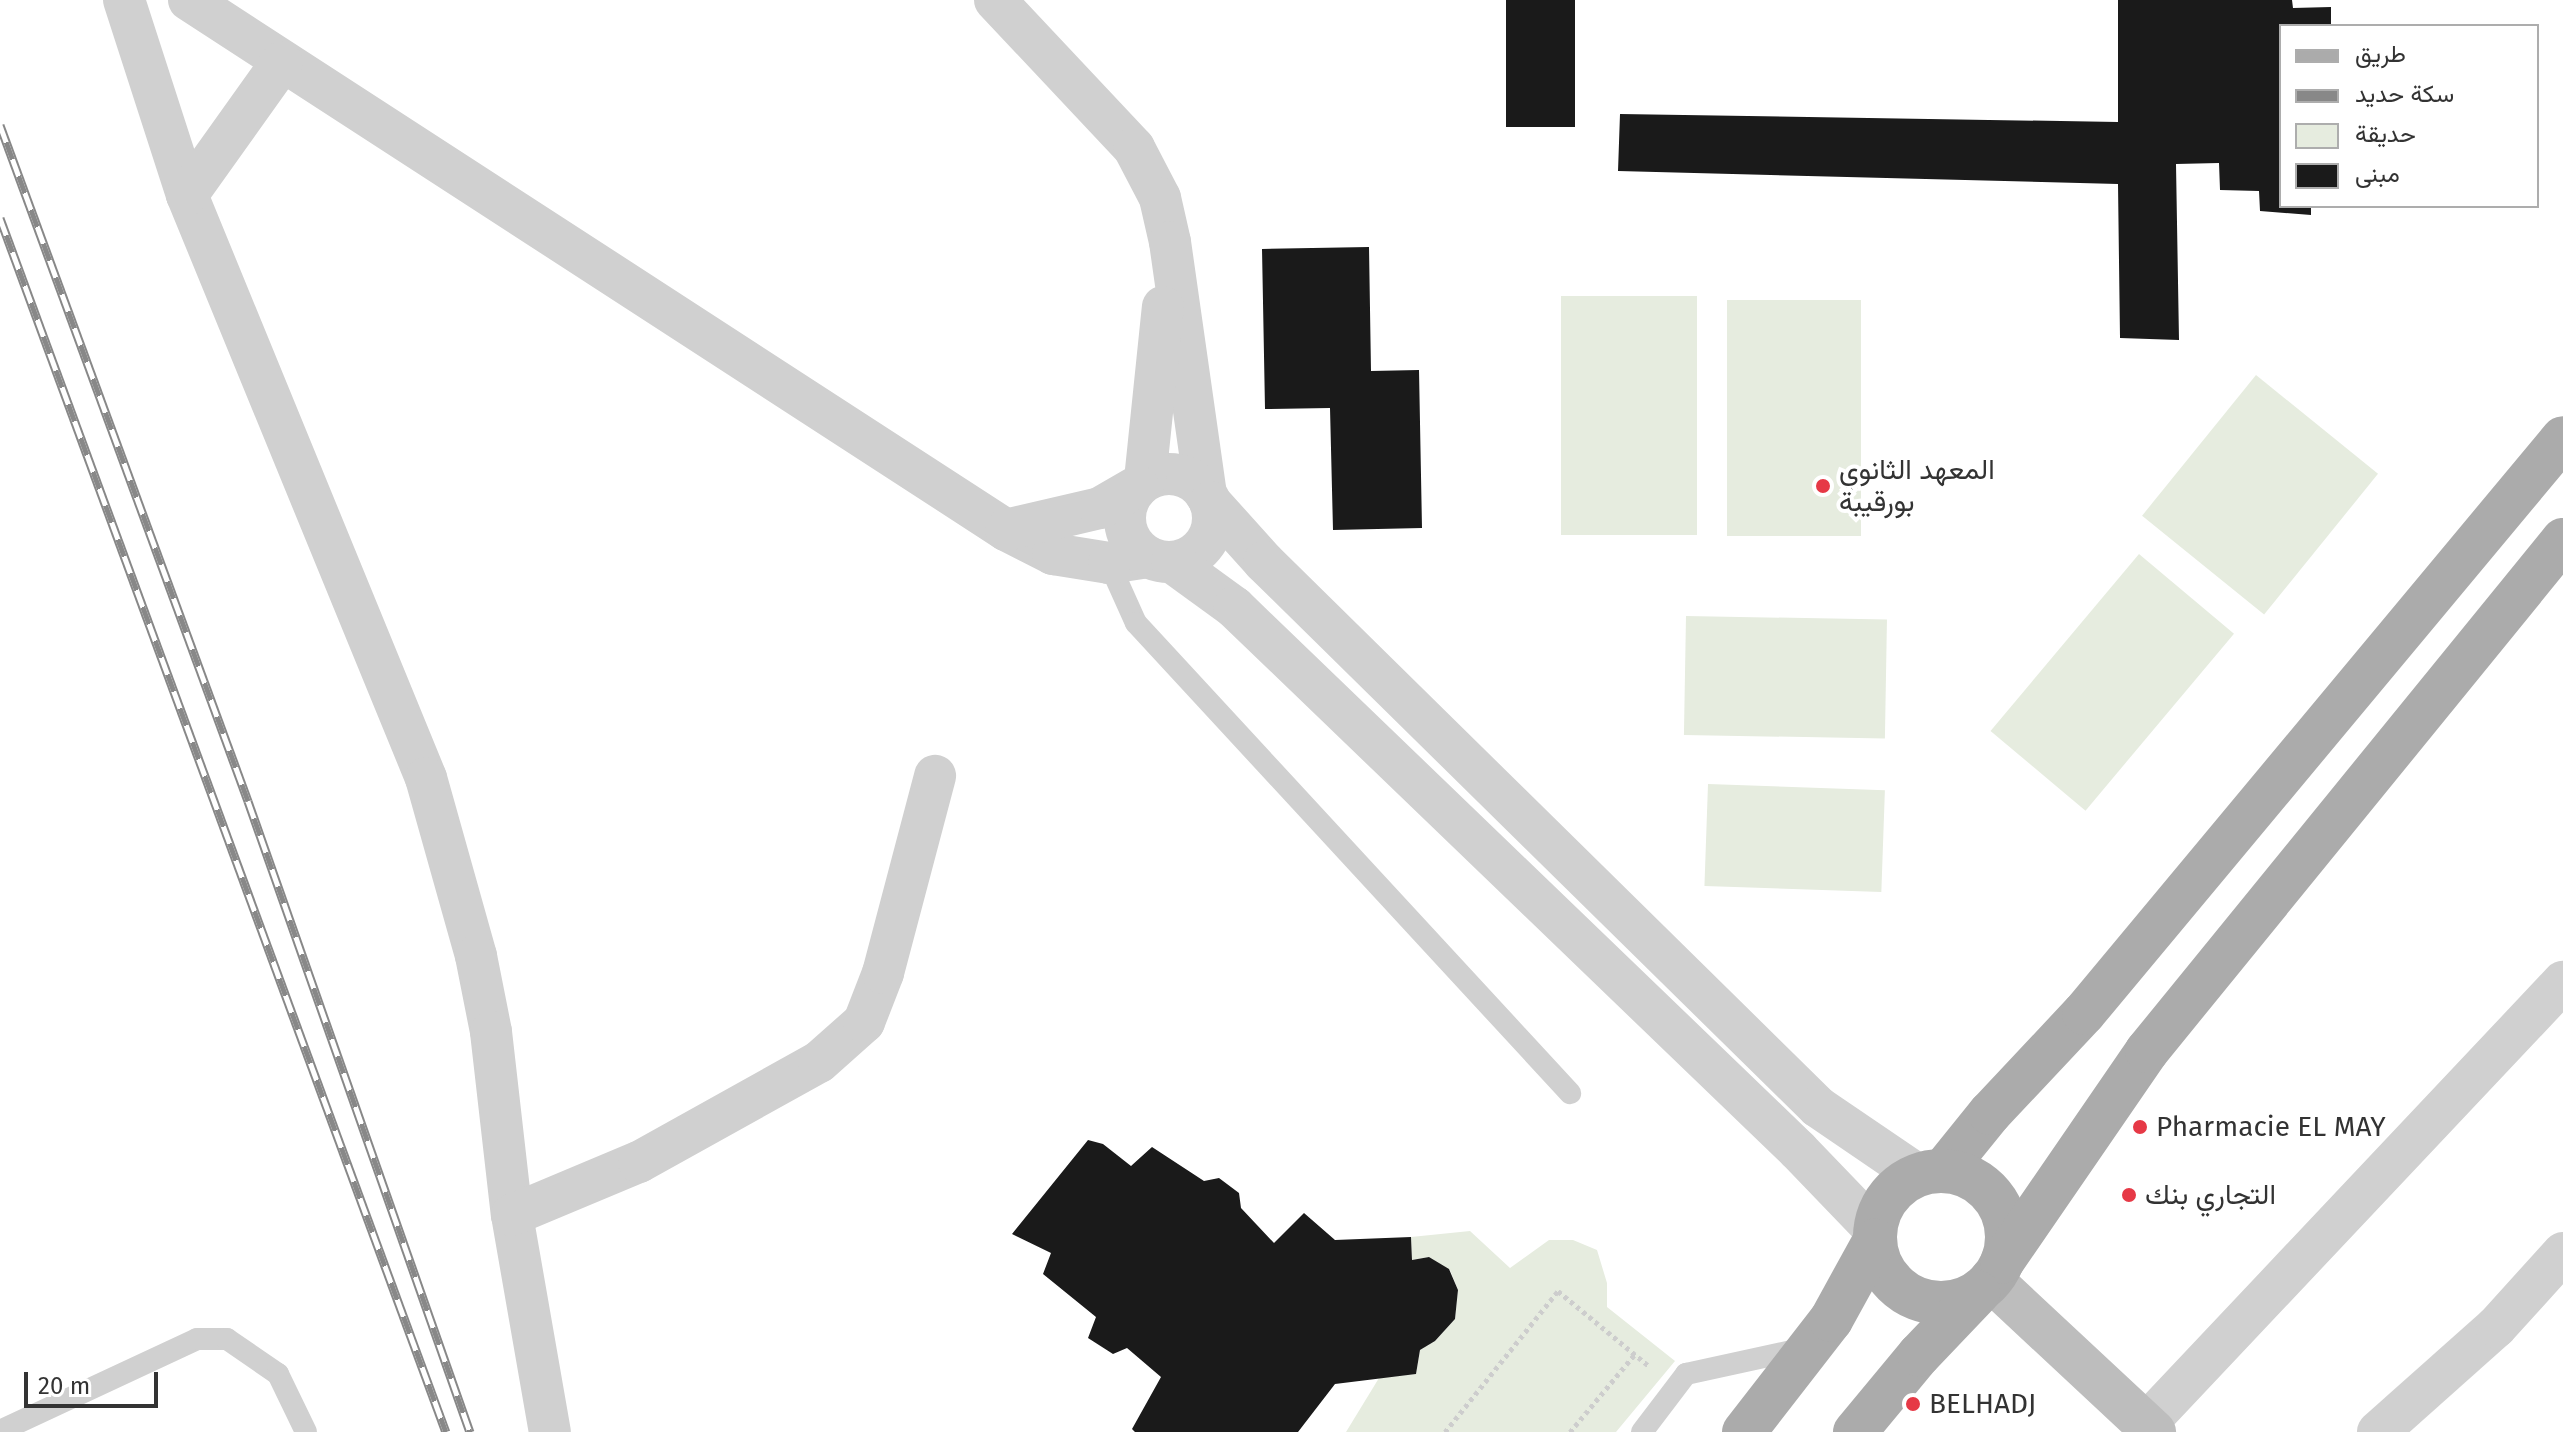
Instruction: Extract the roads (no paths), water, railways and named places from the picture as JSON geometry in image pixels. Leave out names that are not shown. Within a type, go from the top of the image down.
[{"type":"main road","points":[[1931,1173],[2084,1013],[2563,438]]},
{"type":"main road","points":[[1855,1432],[1919,1355],[1990,1278],[2147,1051],[2563,540]]},
{"type":"main road","points":[[1744,1432],[1812,1346],[1876,1236],[1887,1198],[1901,1184],[1931,1173],[1964,1175],[1982,1185],[1996,1201],[2005,1220],[2007,1242],[1990,1278],[1959,1301],[1940,1303],[1920,1300],[1902,1291],[1888,1277],[1878,1260],[1876,1236]]},
{"type":"street","points":[[124,0],[187,195],[426,778],[476,956],[488,1017],[512,1215],[550,1432]]},
{"type":"street","points":[[189,0],[1006,530],[1053,554],[1143,561],[1197,551],[1206,541],[1213,515],[1170,242],[1160,198],[1134,148],[995,0]]},
{"type":"street","points":[[187,195],[282,62]]},
{"type":"street","points":[[1170,242],[1142,483],[1125,510],[1129,537],[1143,561],[1234,607],[1787,1139],[1876,1236]]},
{"type":"street","points":[[1006,530],[1100,508],[1158,475],[1185,476],[1264,562],[1818,1107],[1931,1173]]},
{"type":"street","points":[[512,1215],[639,1162],[819,1062],[864,1022],[883,973],[935,776]]},
{"type":"street","points":[[1990,1278],[2150,1428],[2563,982]]},
{"type":"street","points":[[2378,1432],[2496,1327],[2563,1253]]},
{"type":"lane","points":[[1143,561],[1136,623],[1570,1093]]},
{"type":"lane","points":[[0,1431],[197,1339],[227,1339],[278,1374],[306,1432]]},
{"type":"lane","points":[[1642,1432],[1686,1374],[1812,1346]]},
{"type":"railway","points":[[0,125],[248,801],[470,1432]]},
{"type":"railway","points":[[0,218],[446,1432]]},
{"type":"place","name":"المعهد الثانوي بورقيبة","points":[[1823,486]]},
{"type":"place","name":"Pharmacie EL MAY","points":[[2140,1127]]},
{"type":"place","name":"التجاري بنك","points":[[2129,1195]]},
{"type":"place","name":"BELHADJ","points":[[1913,1404]]}]
